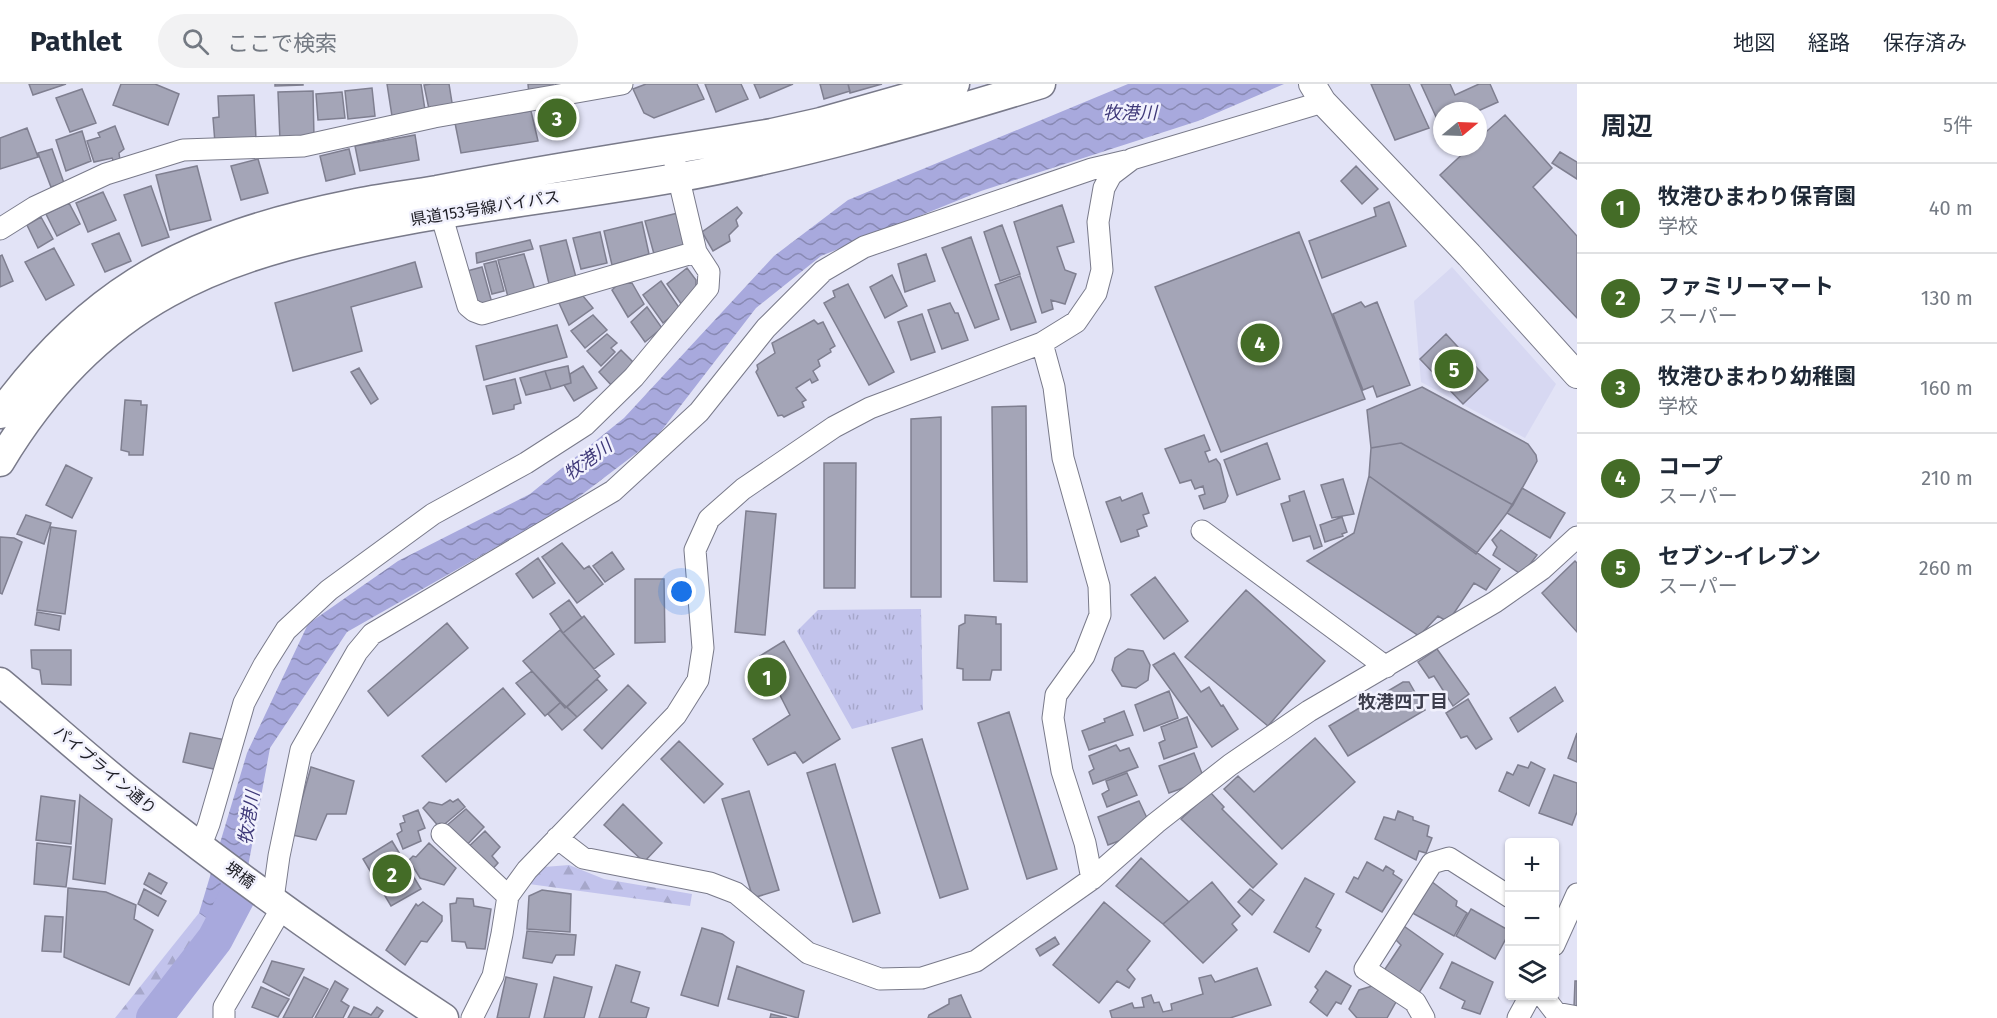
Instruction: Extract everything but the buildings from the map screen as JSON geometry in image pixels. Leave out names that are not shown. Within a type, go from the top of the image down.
[{"type":"main road","name":"県道153号線バイパス","points":[[0,462],[33,411],[74,364],[114,329],[170,292],[226,267],[288,246],[358,229],[441,214],[675,164],[801,126],[955,84]]},
{"type":"main road","name":"県道153号線バイパス","points":[[0,414],[39,365],[90,315],[135,282],[220,240],[285,220],[354,203],[675,164],[786,155],[873,134],[1041,84]]},
{"type":"main road","name":"パイプライン通り","points":[[0,682],[139,800],[207,850]]},
{"type":"main road","name":"堺橋","points":[[207,850],[274,900]]},
{"type":"main road","points":[[274,900],[444,1018]]},
{"type":"street","points":[[2,221],[106,174],[183,150],[303,146],[434,117],[622,84]]},
{"type":"street","points":[[225,1018],[224,1006],[274,900],[279,856],[301,750],[357,652],[372,634],[613,491],[699,412],[766,328],[823,271],[864,247],[1092,169],[1132,159],[1318,93],[1577,375]]},
{"type":"street","points":[[472,1018],[493,976],[508,896],[527,870],[675,715],[698,680],[703,648],[695,550],[709,519],[743,489],[834,427],[870,408],[1042,343],[1076,322],[1096,292],[1102,270],[1098,222],[1102,195],[1111,175],[1132,159]]},
{"type":"street","points":[[207,850],[209,824],[244,703],[286,630],[329,590],[433,514],[526,463],[585,425],[634,377],[708,288],[709,272],[696,252],[675,164]]},
{"type":"street","points":[[441,214],[468,306],[482,314],[696,252]]},
{"type":"street","points":[[1042,343],[1054,387],[1063,458],[1099,586],[1100,615],[1084,656],[1056,695],[1053,718],[1062,771],[1085,843],[1092,879]]},
{"type":"street","points":[[1202,531],[1386,667]]},
{"type":"street","points":[[557,838],[583,858],[710,884],[736,893],[808,953],[880,979],[922,978],[976,961],[1092,879],[1156,823],[1230,765],[1309,711],[1495,602],[1542,569],[1577,537]]},
{"type":"street","points":[[442,834],[508,896]]},
{"type":"street","points":[[1424,1018],[1415,1002],[1365,969],[1432,863],[1449,858],[1505,894]]},
{"type":"street","points":[[1559,930],[1577,894]]},
{"type":"street","points":[[1518,1018],[1528,1000]]},
{"type":"street","points":[[1546,1000],[1556,1013],[1577,1017]]},
{"type":"shaded area","points":[[1452,267],[1556,384],[1525,438],[1421,382],[1414,301]]},
{"type":"green space","points":[[921,609],[923,710],[852,729],[797,631],[818,610]]},
{"type":"green space","points":[[569,865],[604,879],[692,894],[690,906],[529,884],[544,867]]},
{"type":"green space","points":[[199,913],[208,915],[184,968],[139,1018],[115,1018]]},
{"type":"water","name":"牧港川","points":[[1128,84],[1284,84],[1198,121],[981,191],[821,256],[756,308],[655,439],[563,509],[347,632],[270,748],[235,937],[199,913],[247,753],[308,624],[398,561],[530,494],[624,418],[774,256],[848,200]]},
{"type":"waterway","name":"牧港川","points":[[154,1018],[215,939],[237,897],[239,883]]},
{"type":"place","name":"牧港ひまわり幼稚園","points":[[557,118]]},
{"type":"place","name":"コープ","points":[[1260,343]]},
{"type":"place","name":"セブン-イレブン","points":[[1454,369]]},
{"type":"place","name":"牧港ひまわり保育園","points":[[767,677]]},
{"type":"place","name":"ファミリーマート","points":[[392,874]]},
{"type":"district","name":"牧港四丁目","points":[[1403,702]]}]
